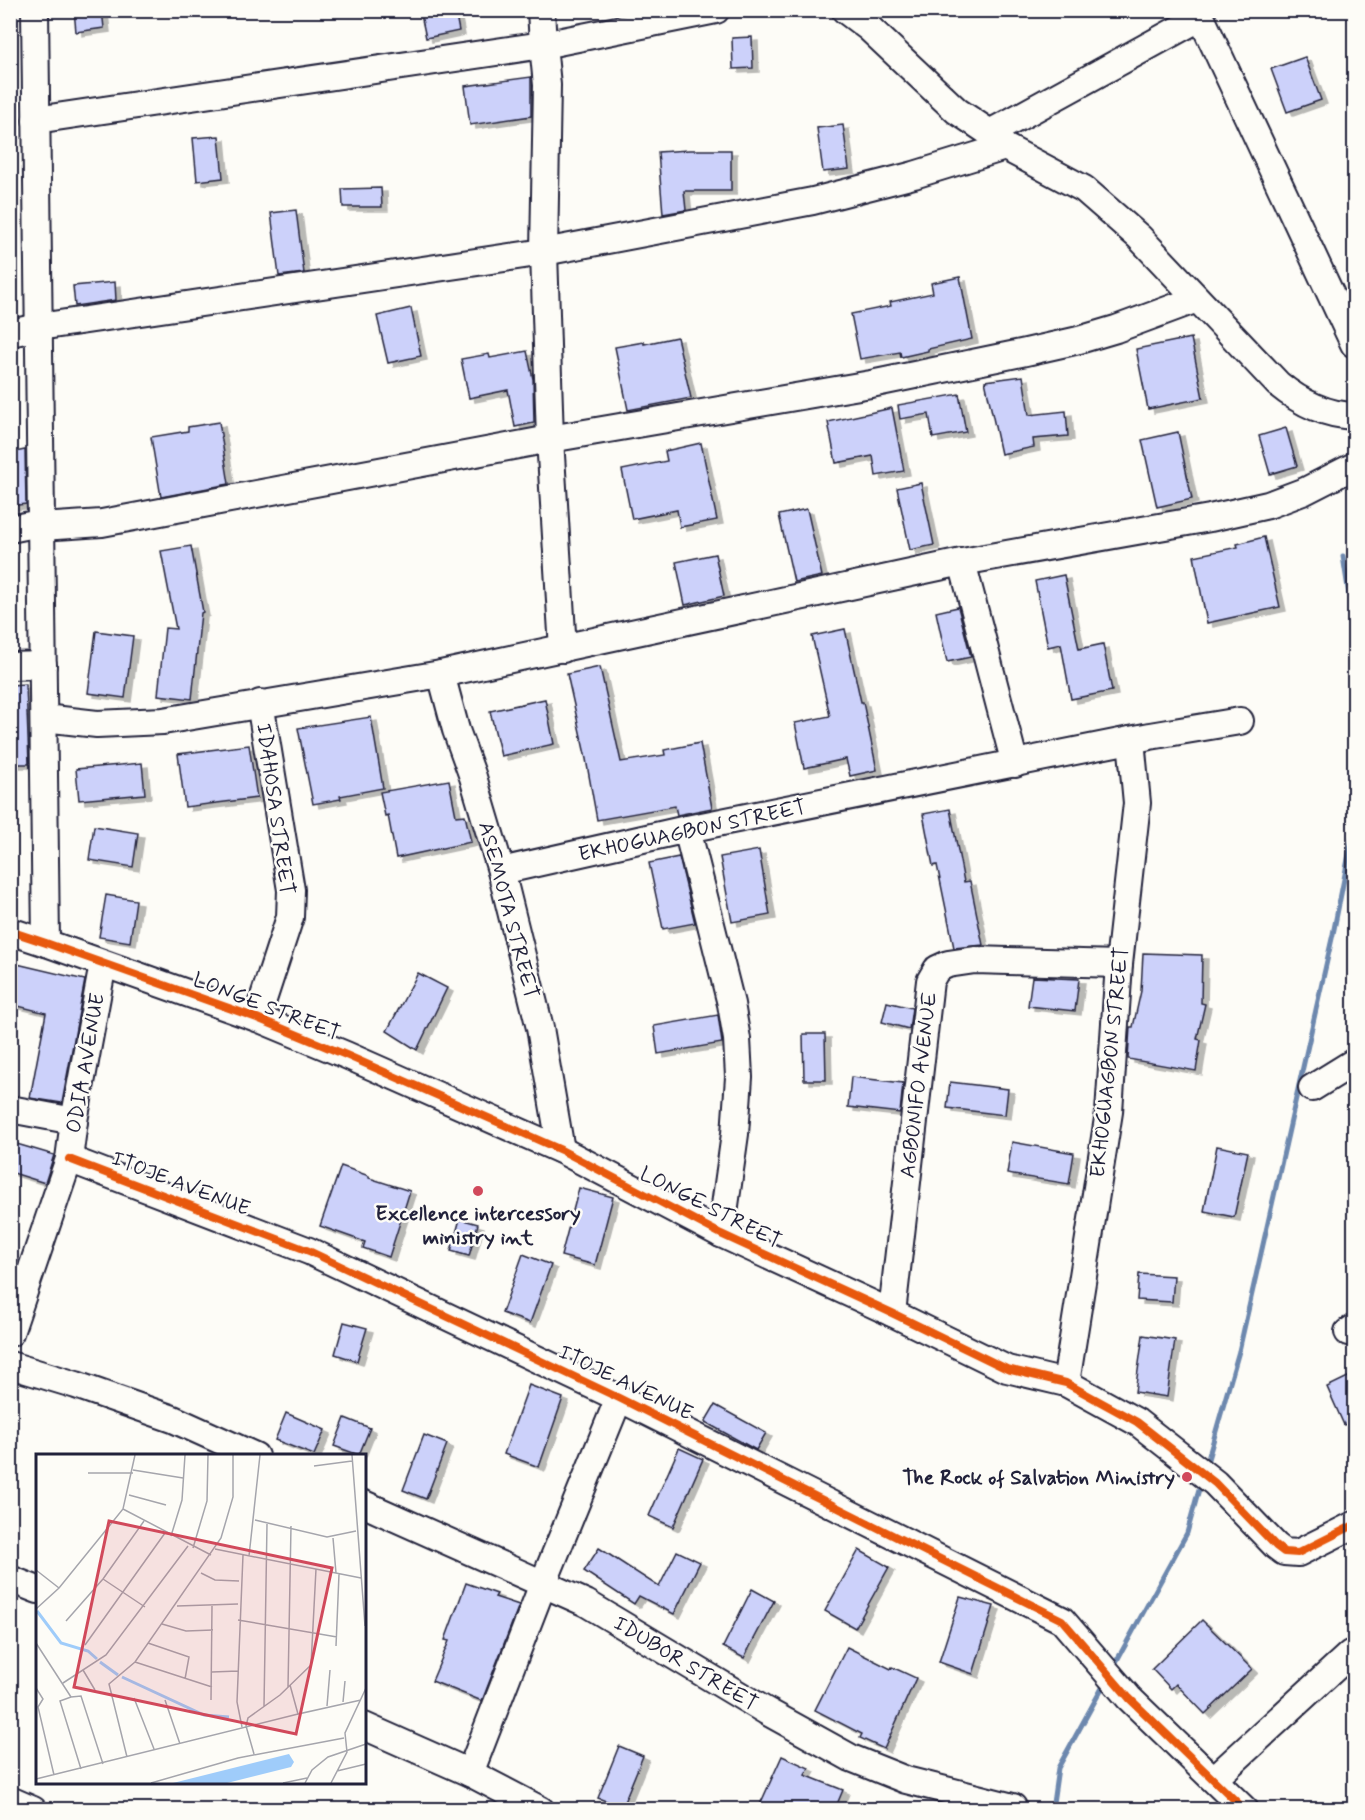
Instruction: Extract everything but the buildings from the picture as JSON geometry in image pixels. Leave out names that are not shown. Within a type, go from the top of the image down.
[{"type":"street","points":[[35,10],[46,943]]},
{"type":"street","points":[[541,10],[547,85],[544,252],[550,439],[562,649]]},
{"type":"street","points":[[36,120],[543,45],[716,10]]},
{"type":"street","points":[[845,10],[869,28],[957,111],[998,140],[1084,189],[1138,237],[1278,384],[1296,399],[1337,416],[1354,416]]},
{"type":"street","points":[[10,333],[544,252],[813,201],[914,176],[998,140],[1199,14],[1354,344]]},
{"type":"street","points":[[10,529],[30,525],[41,527],[102,523],[550,439],[872,384],[1078,340],[1116,329],[1197,299]]},
{"type":"street","points":[[44,718],[97,724],[163,721],[441,674],[962,562],[1210,518],[1268,505],[1305,491],[1354,466]]},
{"type":"street","points":[[962,562],[1015,764]]},
{"type":"street","points":[[10,666],[43,665]]},
{"type":"street","name":"ASEMOTA STREET","points":[[441,674],[456,730],[473,777],[501,871],[540,1028],[561,1150]]},
{"type":"street","name":"IDAHOSA STREET","points":[[257,1018],[290,917],[291,890],[260,703]]},
{"type":"street","name":"EKHOGUAGBON STREET","points":[[501,871],[687,829],[1131,740],[1240,721]]},
{"type":"street","name":"EKHOGUAGBON STREET","points":[[1066,1383],[1109,1112],[1119,964],[1137,803],[1131,740]]},
{"type":"street","points":[[687,829],[731,1004],[737,1039],[739,1077],[735,1134],[721,1234]]},
{"type":"street","name":"LONGE STREET","points":[[10,931],[257,1018],[346,1055],[561,1150],[721,1234],[892,1312],[1007,1369],[1066,1383],[1145,1428],[1215,1483],[1284,1552],[1298,1552],[1354,1525]]},
{"type":"street","name":"AGBONIFO AVENUE","points":[[892,1312],[930,981],[937,969],[948,964],[975,960],[1119,964]]},
{"type":"street","name":"ODIA AVENUE","points":[[13,1318],[69,1159],[103,964]]},
{"type":"street","points":[[1312,1088],[1354,1062]]},
{"type":"street","points":[[10,1109],[74,1121]]},
{"type":"street","name":"ITOJE AVENUE","points":[[69,1159],[309,1251],[619,1398],[1062,1620],[1129,1698],[1245,1809]]},
{"type":"street","points":[[10,1365],[173,1419],[253,1454]]},
{"type":"street","points":[[470,1773],[543,1584],[619,1398]]},
{"type":"street","name":"IDUBOR STREET","points":[[366,1505],[586,1603],[766,1711],[851,1758],[906,1780],[1013,1807]]},
{"type":"street","points":[[10,1579],[36,1589]]},
{"type":"street","points":[[1214,1779],[1350,1654]]},
{"type":"street","points":[[366,1727],[470,1773],[542,1809]]},
{"type":"street","points":[[10,1800],[33,1809]]},
{"type":"waterway","points":[[1343,556],[1354,627]]},
{"type":"waterway","points":[[1208,1459],[1239,1351],[1333,934],[1354,829]]},
{"type":"waterway","points":[[1116,1662],[1187,1533],[1199,1489]]},
{"type":"waterway","points":[[1052,1810],[1058,1768],[1102,1688]]},
{"type":"cycle path","points":[[10,931],[257,1018],[346,1055],[561,1150],[721,1234],[1007,1369],[1066,1383],[1137,1422],[1215,1483],[1284,1552],[1298,1553],[1354,1525]]},
{"type":"cycle path","points":[[69,1159],[309,1251],[619,1398],[1062,1620],[1129,1698],[1245,1810]]},
{"type":"place","name":"Excellence intercessory ministry int","points":[[478,1191]]},
{"type":"place","name":"The Rock of Salvation Ministry","points":[[1187,1477]]}]
